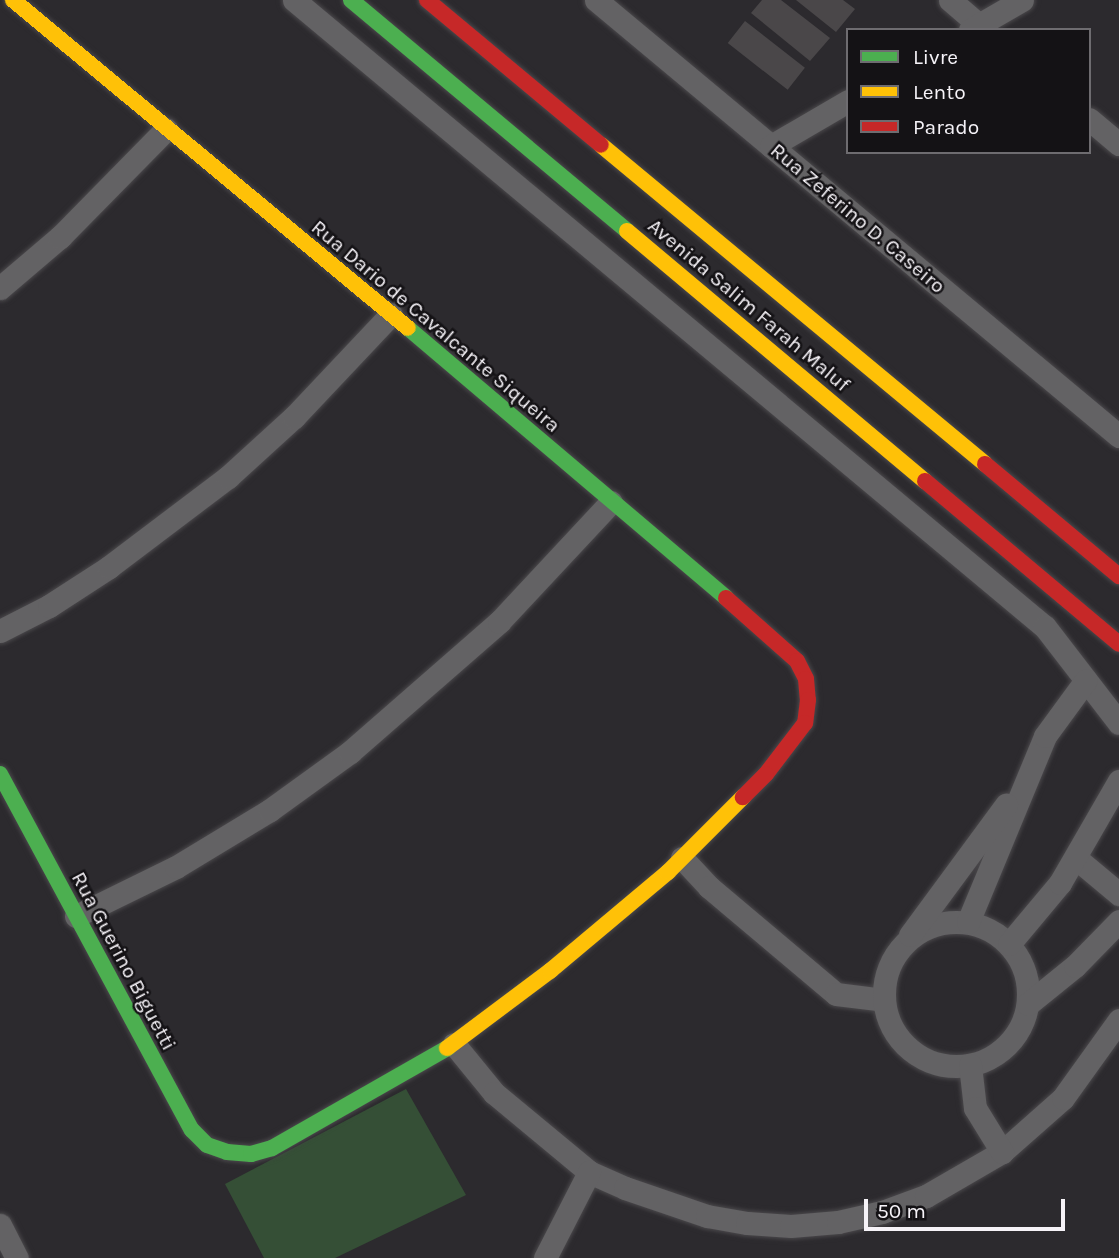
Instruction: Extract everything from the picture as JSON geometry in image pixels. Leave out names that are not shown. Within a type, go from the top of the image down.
[{"type":"street","name":"Rua Dario de Cavalcante Siqueira","points":[[13,0],[391,314],[797,661],[806,679],[808,700],[805,723],[765,774],[682,858]]},
{"type":"street","points":[[294,0],[1045,627],[1119,723]]},
{"type":"street","name":"Avenida Salim Farah Maluf","points":[[351,0],[1119,644]]},
{"type":"street","name":"Avenida Salim Farah Maluf","points":[[427,0],[1119,576]]},
{"type":"street","name":"Rua Zeferino D. Caseiro","points":[[596,0],[1119,436]]},
{"type":"street","points":[[950,0],[978,28],[1022,0]]},
{"type":"street","points":[[771,146],[846,102]]},
{"type":"street","points":[[1091,121],[1119,144]]},
{"type":"street","points":[[0,288],[60,237],[166,129]]},
{"type":"street","points":[[0,631],[49,606],[109,567],[228,477],[294,417],[391,314]]},
{"type":"street","points":[[76,916],[176,867],[270,810],[350,752],[499,622],[611,502]]},
{"type":"street","points":[[968,922],[1056,718],[1086,680]]},
{"type":"street","points":[[903,945],[921,931],[944,923],[968,922],[990,930],[1009,944],[1023,964],[1029,987],[1028,1004],[1017,1034],[1000,1052],[970,1065],[954,1067],[930,1063],[909,1051],[894,1032],[885,1011],[884,987],[890,965],[903,945],[1031,771]]},
{"type":"street","name":"Rua Guerino Biguetti","points":[[0,774],[192,1130],[207,1145],[227,1152],[251,1154],[272,1148],[454,1044]]},
{"type":"street","points":[[1009,944],[1077,859],[1119,781]]},
{"type":"street","points":[[884,1000],[836,994],[709,887],[682,858],[550,971],[454,1044],[494,1093],[589,1172],[649,1197],[707,1216],[791,1226],[838,1222],[882,1212],[926,1196],[1002,1152],[1063,1098],[1119,1020]]},
{"type":"street","points":[[1077,859],[1119,894]]},
{"type":"street","points":[[1028,1004],[1075,966],[1119,921]]},
{"type":"street","points":[[970,1065],[975,1108],[1002,1152]]},
{"type":"street","points":[[545,1258],[589,1172]]},
{"type":"street","points":[[0,1225],[18,1258]]},
{"type":"green space","points":[[406,1089],[466,1195],[335,1258],[264,1258],[225,1184]]},
{"type":"building","points":[[762,0],[781,0],[830,38],[810,61],[751,13]]},
{"type":"building","points":[[796,0],[843,0],[855,9],[836,32]]},
{"type":"building","points":[[745,21],[805,68],[788,90],[728,43]]},
{"type":"traffic: fast","points":[[351,0],[627,231]]},
{"type":"traffic: fast","points":[[408,328],[726,598]]},
{"type":"traffic: fast","points":[[0,774],[192,1130],[207,1145],[227,1152],[251,1154],[272,1148],[447,1048]]},
{"type":"traffic: slow","points":[[13,0],[408,328]]},
{"type":"traffic: slow","points":[[601,145],[985,464]]},
{"type":"traffic: slow","points":[[627,231],[925,481]]},
{"type":"traffic: slow","points":[[447,1048],[550,971],[668,872],[743,797]]},
{"type":"traffic: jam","points":[[427,0],[601,145]]},
{"type":"traffic: jam","points":[[985,464],[1119,576]]},
{"type":"traffic: jam","points":[[925,481],[1119,644]]},
{"type":"traffic: jam","points":[[726,598],[797,661],[806,679],[808,700],[805,723],[766,774],[743,797]]}]
